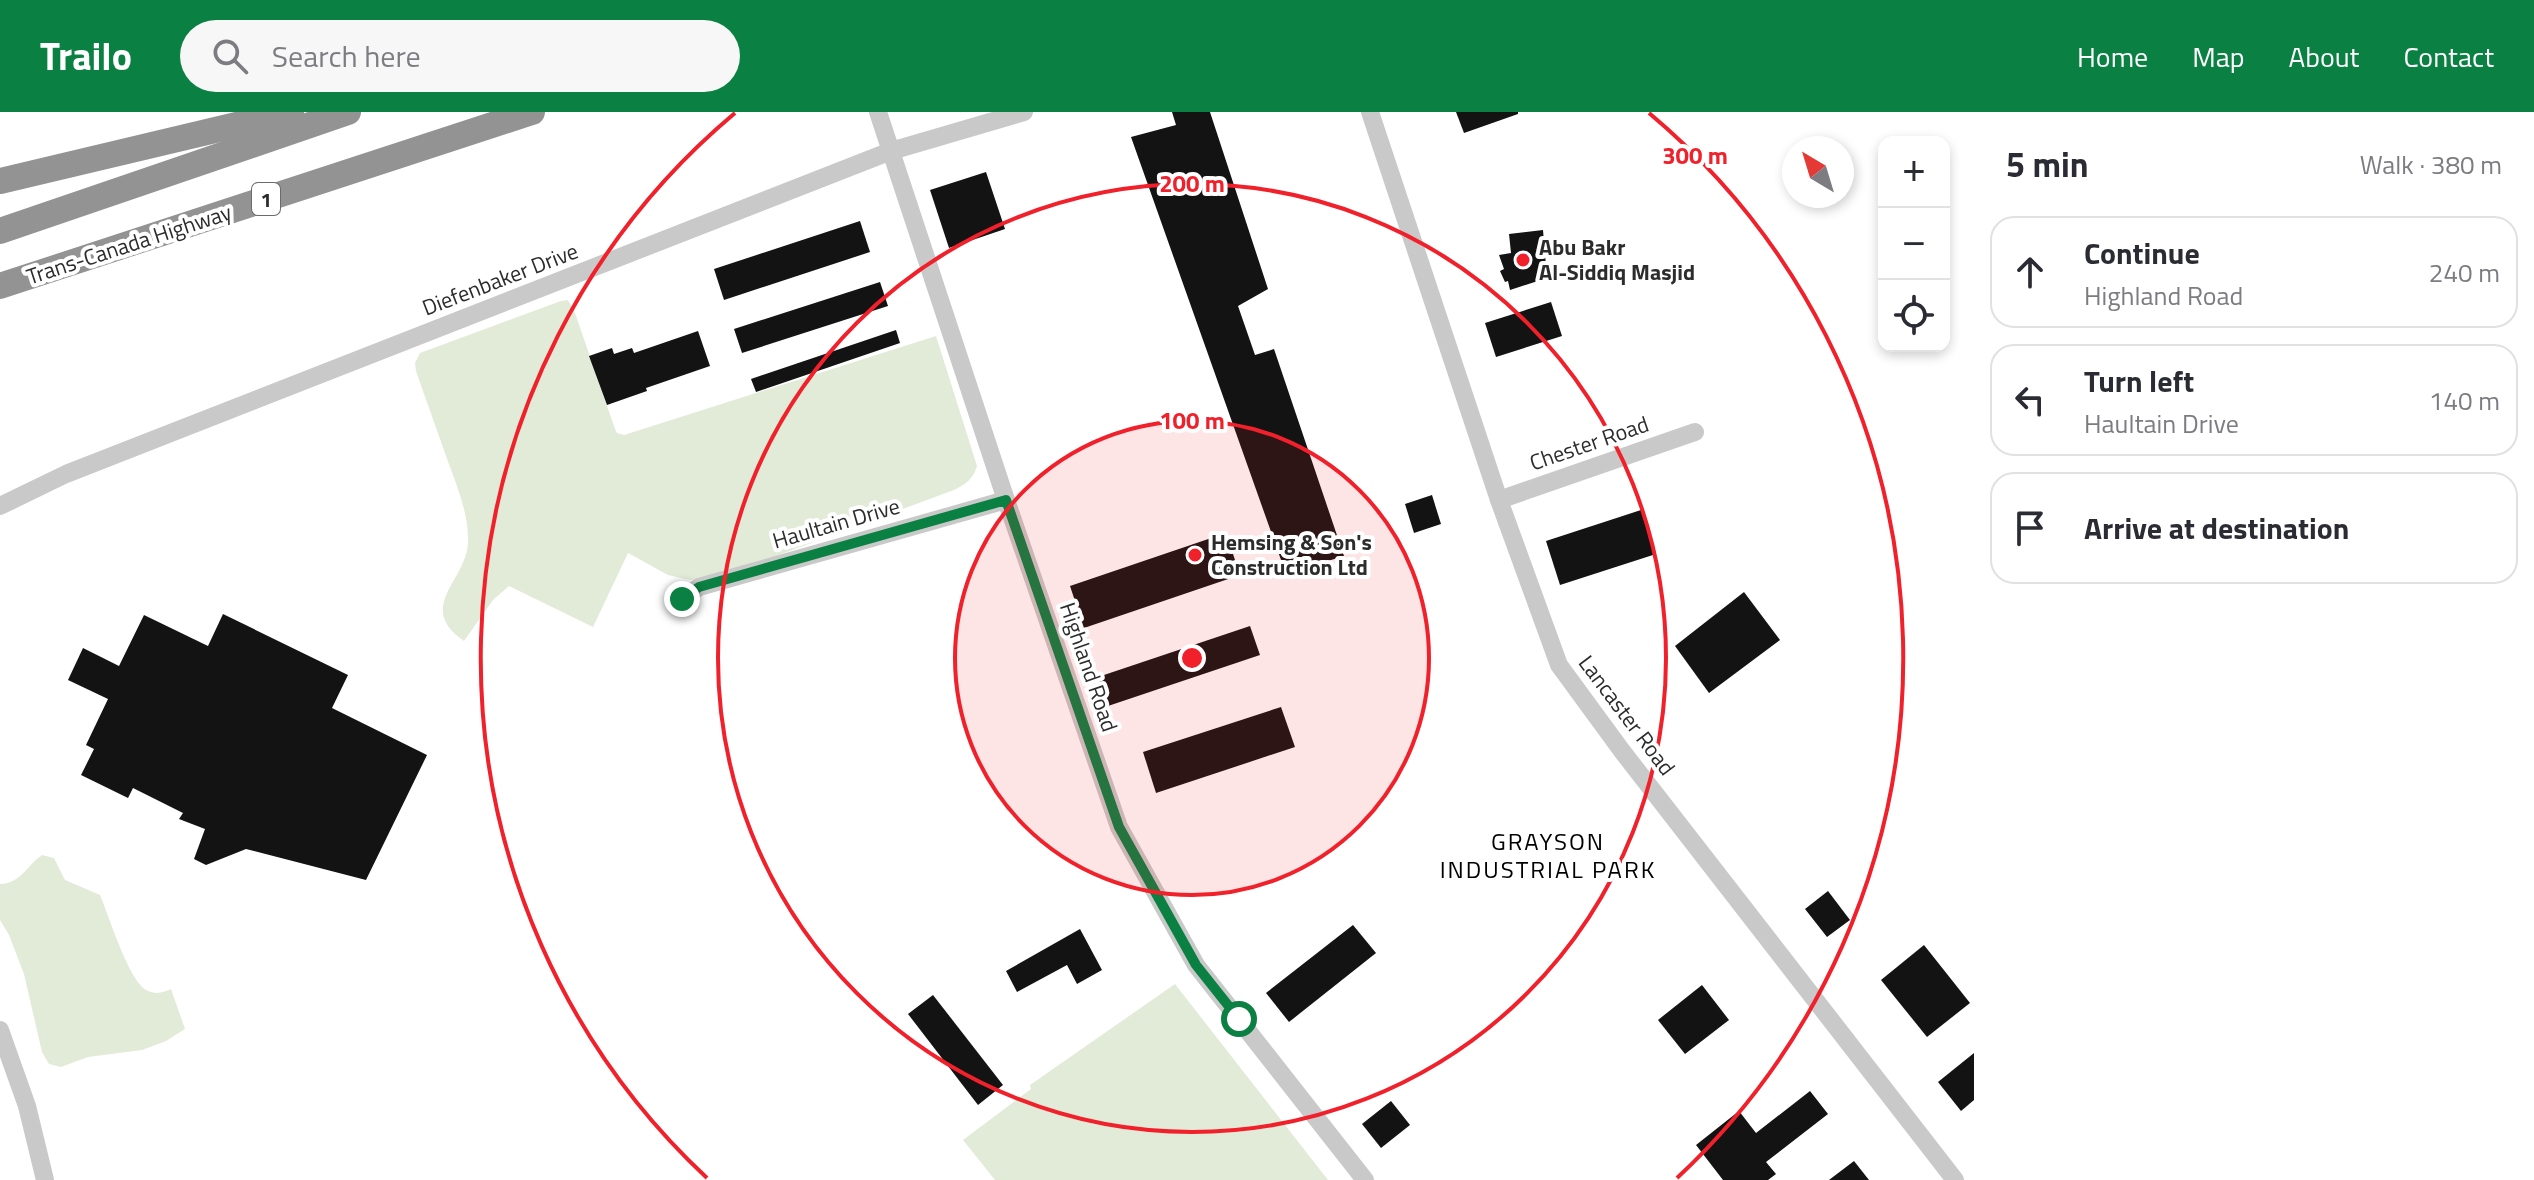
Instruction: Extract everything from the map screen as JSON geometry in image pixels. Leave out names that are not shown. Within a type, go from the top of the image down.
[{"type":"highway","points":[[0,181],[291,112]]},
{"type":"highway","points":[[0,231],[348,112]]},
{"type":"highway","name":"Trans-Canada Highway","points":[[0,286],[532,112]]},
{"type":"street","name":"Highland Road","points":[[878,112],[1006,500],[1119,827],[1196,965],[1365,1180]]},
{"type":"street","name":"Diefenbaker Drive","points":[[0,506],[66,474],[891,151],[1024,112]]},
{"type":"street","name":"Lancaster Road","points":[[1370,112],[1499,500],[1559,665],[1622,751],[1955,1180]]},
{"type":"street","name":"Chester Road","points":[[1499,500],[1695,432]]},
{"type":"street","name":"Haultain Drive","points":[[682,599],[699,587],[1006,500]]},
{"type":"street","points":[[0,1030],[27,1106],[45,1180]]},
{"type":"green space","points":[[568,300],[615,429],[624,435],[936,336],[977,466],[975,471],[968,481],[954,490],[703,583],[668,575],[628,553],[593,627],[509,586],[493,600],[464,641],[450,629],[443,605],[465,557],[467,521],[415,363],[420,353]]},
{"type":"green space","points":[[42,855],[54,858],[65,880],[100,895],[136,979],[145,990],[152,992],[171,989],[185,1029],[166,1041],[142,1050],[88,1057],[61,1067],[49,1064],[42,1052],[24,974],[0,920],[0,884],[14,881]]},
{"type":"green space","points":[[1175,984],[1328,1180],[995,1180],[963,1140],[1031,1089],[1030,1085]]},
{"type":"building","points":[[1172,112],[1210,112],[1268,289],[1238,306],[1255,355],[1274,349],[1344,556],[1286,574],[1131,137],[1176,125]]},
{"type":"building","points":[[1456,112],[1518,112],[1518,114],[1464,133]]},
{"type":"building","points":[[986,172],[1005,229],[949,248],[930,190]]},
{"type":"building","points":[[860,221],[870,252],[724,300],[714,269]]},
{"type":"building","name":"Abu Bakr Al-Siddiq Masjid","points":[[1543,230],[1547,278],[1510,290],[1508,281],[1505,282],[1500,271],[1504,269],[1499,255],[1511,253],[1509,234]]},
{"type":"building","points":[[880,282],[888,306],[742,353],[734,329]]},
{"type":"building","points":[[1551,302],[1562,336],[1496,357],[1485,323]]},
{"type":"building","points":[[896,330],[900,343],[756,392],[751,379]]},
{"type":"building","points":[[698,331],[710,366],[607,405],[589,356],[612,348],[614,354],[632,348],[634,353]]},
{"type":"building","points":[[1432,495],[1441,524],[1414,533],[1405,504]]},
{"type":"building","points":[[1641,510],[1656,554],[1560,585],[1546,541]]},
{"type":"building","points":[[1226,533],[1240,575],[1084,628],[1070,586]]},
{"type":"building","points":[[1744,592],[1780,640],[1709,693],[1675,646]]},
{"type":"building","points":[[223,614],[348,675],[332,708],[427,755],[366,880],[246,849],[206,865],[194,859],[205,829],[179,819],[183,813],[133,788],[128,798],[81,775],[94,749],[86,745],[108,699],[68,680],[83,648],[119,666],[144,615],[208,646]]},
{"type":"building","points":[[1250,626],[1260,655],[1108,706],[1098,677]]},
{"type":"building","points":[[1281,707],[1295,747],[1156,793],[1143,752]]},
{"type":"building","points":[[1828,891],[1850,920],[1827,937],[1805,909]]},
{"type":"building","points":[[1353,925],[1376,953],[1289,1022],[1266,993]]},
{"type":"building","points":[[1080,929],[1102,970],[1077,984],[1067,965],[1017,992],[1006,971]]},
{"type":"building","points":[[1924,945],[1970,1003],[1927,1037],[1881,980]]},
{"type":"building","points":[[1702,985],[1729,1020],[1685,1054],[1658,1020]]},
{"type":"building","points":[[933,995],[1003,1085],[978,1105],[908,1014]]},
{"type":"building","points":[[1974,1053],[1974,1100],[1961,1111],[1938,1082]]},
{"type":"building","points":[[1810,1091],[1828,1114],[1766,1162],[1776,1174],[1768,1180],[1723,1180],[1696,1145],[1739,1111],[1756,1133]]},
{"type":"building","points":[[1391,1101],[1410,1125],[1381,1148],[1362,1124]]},
{"type":"building","points":[[1854,1161],[1869,1180],[1829,1180]]},
{"type":"place","name":"Abu Bakr Al-Siddiq Masjid","points":[[1523,260]]},
{"type":"place","name":"Hemsing & Son's Construction Ltd","points":[[1195,555]]},
{"type":"district","name":"GRAYSON INDUSTRIAL PARK","points":[[1548,855]]},
{"type":"route","points":[[682,599],[699,587],[1006,500],[1119,827],[1196,965],[1239,1019]]}]
